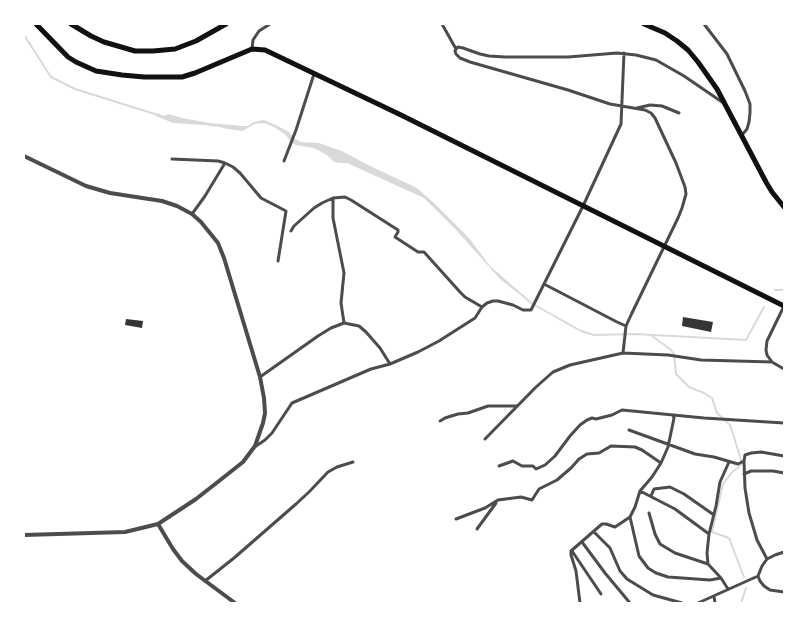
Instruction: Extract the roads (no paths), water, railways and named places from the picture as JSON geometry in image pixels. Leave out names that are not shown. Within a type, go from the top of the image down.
[{"type":"main road","points":[[36,24],[68,57],[76,62],[96,70],[122,75],[182,77],[252,49],[265,50],[784,306]]},
{"type":"main road","points":[[71,24],[104,42],[135,51],[153,51],[175,49],[196,41],[226,24]]},
{"type":"main road","points":[[644,24],[665,33],[688,50],[708,75],[766,182],[784,207]]},
{"type":"street","points":[[252,49],[253,40],[258,31],[270,24]]},
{"type":"street","points":[[442,24],[456,49],[456,54],[460,58],[622,107],[645,110],[655,118],[676,163],[686,194],[682,208],[626,326],[624,353]]},
{"type":"street","points":[[704,24],[727,54],[750,104],[749,122],[747,129],[742,135]]},
{"type":"street","points":[[456,49],[458,47],[480,54],[505,57],[636,55],[656,60],[684,76],[725,104]]},
{"type":"street","points":[[255,446],[272,433],[292,402],[371,369],[390,364],[440,341],[475,318],[487,303],[493,301],[513,305],[523,310],[531,310],[583,206],[621,124],[624,54]]},
{"type":"street","points":[[284,161],[315,73]]},
{"type":"street","points":[[637,108],[650,105],[662,106],[679,113]]},
{"type":"street","points":[[24,156],[94,189],[162,201],[177,206],[202,222],[218,243],[224,258],[260,377],[265,413],[255,446],[242,462],[220,482],[158,524],[124,532],[24,536]]},
{"type":"street","points":[[172,159],[225,163],[240,173],[261,198],[286,211],[278,260]]},
{"type":"street","points":[[192,214],[225,163]]},
{"type":"street","points":[[291,231],[294,226],[322,202],[333,198],[345,197],[398,230],[395,238],[418,252],[424,252],[465,297],[482,307]]},
{"type":"street","points":[[333,198],[333,218],[344,273],[341,303],[344,323]]},
{"type":"street","points":[[544,284],[626,326]]},
{"type":"street","points":[[784,306],[767,342],[767,356],[772,362],[784,369]]},
{"type":"street","points":[[260,377],[318,336],[344,323],[359,326],[366,332],[380,348],[390,364]]},
{"type":"street","points":[[485,439],[553,372],[570,365],[624,353],[668,355],[701,360],[772,362]]},
{"type":"street","points":[[440,422],[445,418],[488,406],[518,406]]},
{"type":"street","points":[[499,466],[513,461],[522,466],[533,466],[536,469],[545,465],[556,456],[580,425],[592,418],[612,415],[622,410],[720,419],[784,422]]},
{"type":"street","points":[[571,551],[602,524],[615,527],[630,517],[636,507],[640,491],[661,463],[669,445],[673,415]]},
{"type":"street","points":[[629,430],[694,454],[714,457],[738,464],[743,461]]},
{"type":"street","points":[[456,519],[485,508],[498,500],[521,497],[532,500],[539,489],[557,480],[579,459],[587,454],[599,452],[611,446],[642,450],[661,463]]},
{"type":"street","points":[[768,559],[757,540],[749,513],[743,461],[745,455],[751,452],[784,456]]},
{"type":"street","points":[[205,581],[296,504],[328,472],[353,462]]},
{"type":"street","points":[[708,564],[709,534],[720,482],[729,462]]},
{"type":"street","points":[[744,474],[751,471],[773,471],[784,474]]},
{"type":"street","points":[[651,496],[654,489],[670,487],[684,494],[714,515]]},
{"type":"street","points":[[640,491],[675,509],[709,534]]},
{"type":"street","points":[[477,529],[498,500]]},
{"type":"street","points":[[649,513],[660,544],[675,553],[708,564],[728,589]]},
{"type":"street","points":[[630,517],[639,556],[648,568],[668,577],[710,580],[721,578]]},
{"type":"street","points":[[158,524],[182,561],[196,574],[236,603]]},
{"type":"street","points":[[594,532],[610,548],[620,571],[627,579],[653,595],[682,603]]},
{"type":"street","points":[[582,542],[630,603]]},
{"type":"street","points":[[571,551],[601,594]]},
{"type":"street","points":[[571,551],[576,571],[580,603]]},
{"type":"street","points":[[698,603],[758,576],[762,566],[768,559],[784,552]]},
{"type":"street","points":[[758,576],[764,586],[770,590],[784,592]]},
{"type":"street","points":[[714,596],[715,603]]},
{"type":"waterway","points":[[24,35],[51,77],[75,89],[158,115]]},
{"type":"waterway","points":[[209,125],[220,126]]},
{"type":"waterway","points":[[775,290],[784,290]]},
{"type":"waterway","points":[[522,295],[531,303],[581,331],[594,335],[635,334],[746,340],[764,307]]},
{"type":"waterway","points":[[652,336],[674,354],[676,374],[689,387],[712,398],[717,413],[730,425],[741,464],[723,484],[712,532],[729,538],[744,577]]},
{"type":"waterway","points":[[741,603],[746,588]]}]
